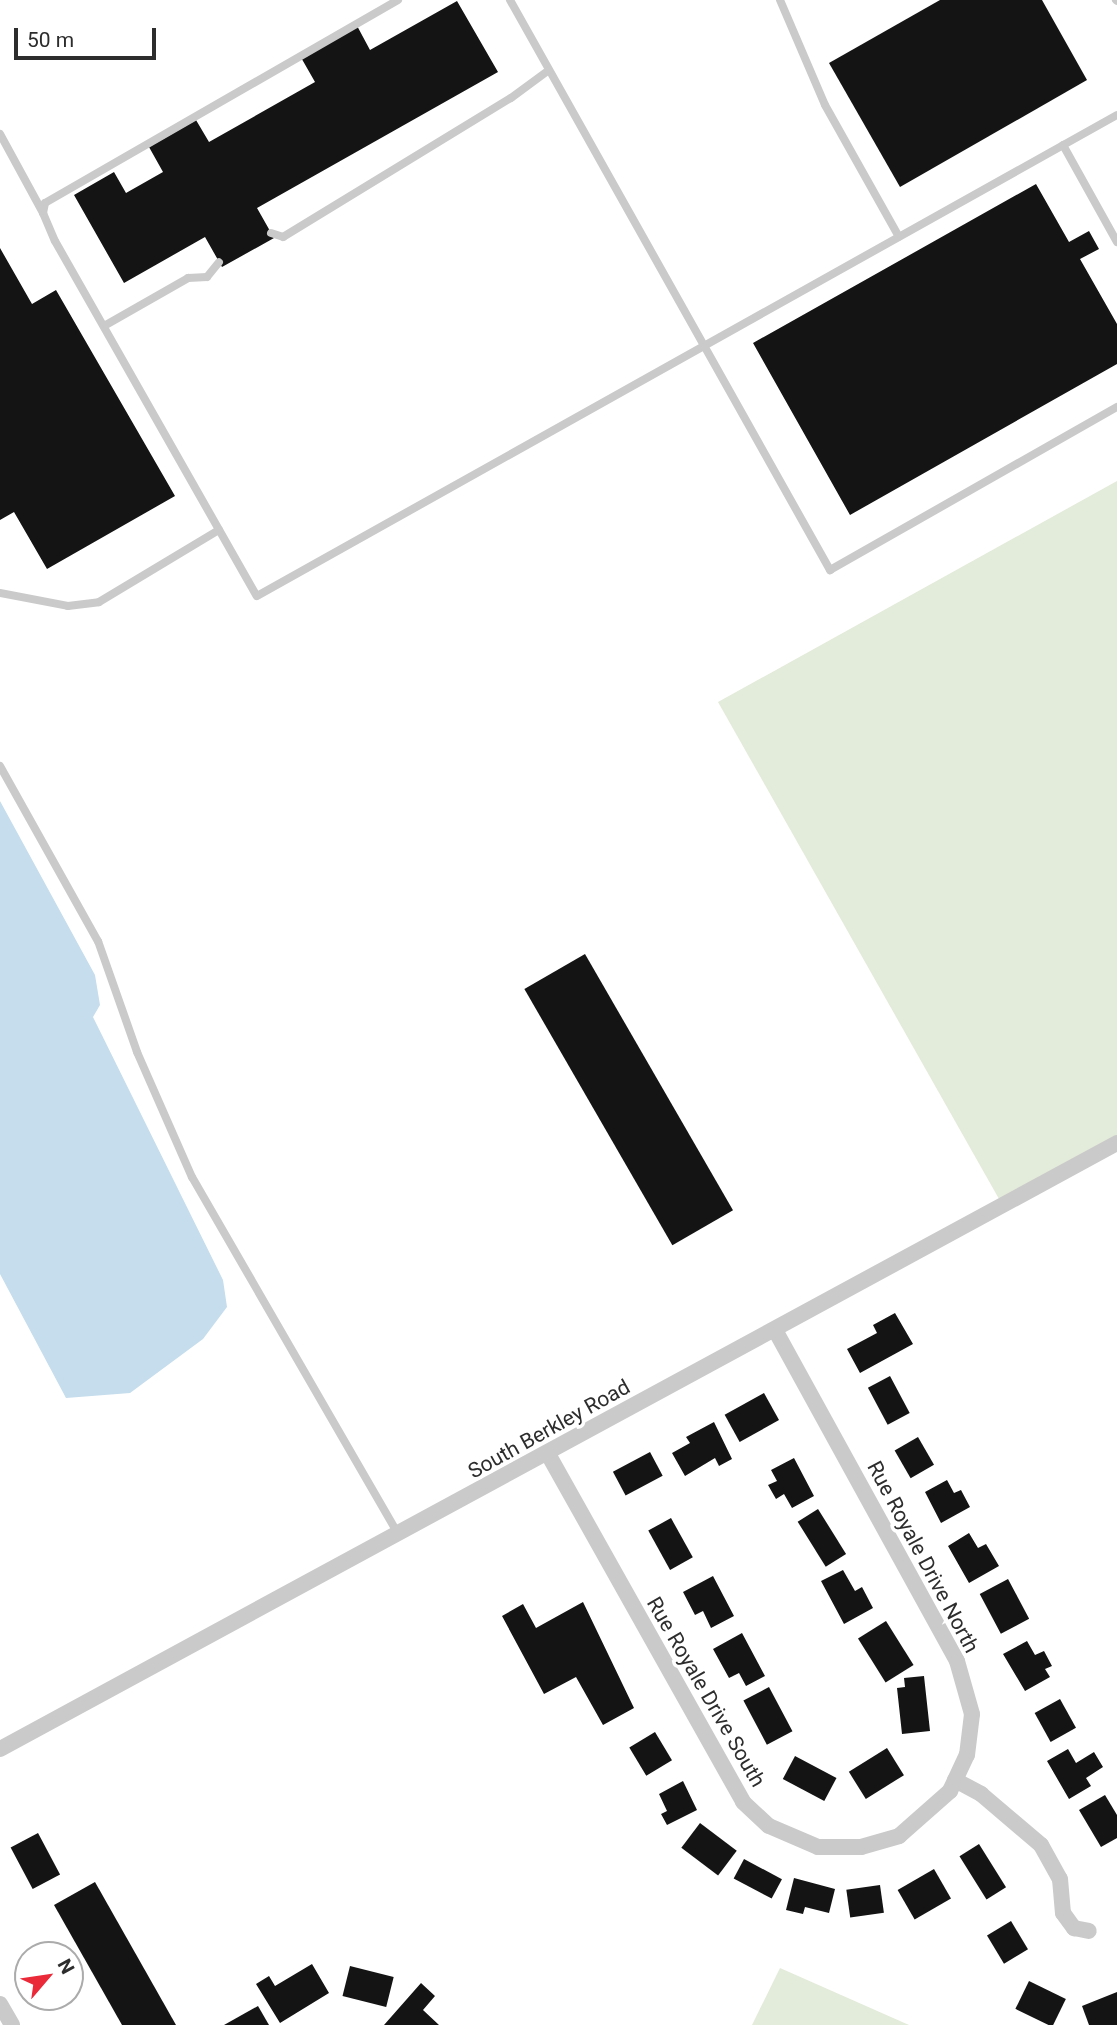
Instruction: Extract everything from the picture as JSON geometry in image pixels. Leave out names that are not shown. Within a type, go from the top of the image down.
[{"type":"street","name":"South Berkley Road","points":[[0,1749],[399,1536],[1117,1143]]},
{"type":"street","name":"Rue Royale Drive North","points":[[775,1330],[957,1661],[972,1714],[967,1755],[955,1780],[938,1805],[899,1836]]},
{"type":"street","name":"Rue Royale Drive South","points":[[548,1454],[743,1802],[769,1826],[818,1847],[861,1847],[899,1836]]},
{"type":"street","points":[[955,1780],[981,1794],[1041,1845],[1060,1879],[1063,1913],[1074,1928],[1089,1931]]},
{"type":"street","points":[[0,2004],[12,2025]]},
{"type":"lane","points":[[43,213],[54,194],[398,0]]},
{"type":"lane","points":[[510,0],[830,570],[1117,407]]},
{"type":"lane","points":[[780,0],[825,105],[899,237]]},
{"type":"lane","points":[[271,233],[283,237],[511,99],[549,70]]},
{"type":"lane","points":[[0,134],[104,326],[257,596],[1117,115]]},
{"type":"lane","points":[[1063,145],[1117,242]]},
{"type":"lane","points":[[104,326],[188,278],[207,277],[219,262]]},
{"type":"lane","points":[[0,593],[68,607],[99,602],[219,530]]},
{"type":"lane","points":[[0,766],[98,941],[137,1052],[192,1177],[399,1536]]},
{"type":"green space","points":[[1117,481],[1117,1143],[1003,1206],[718,702]]},
{"type":"green space","points":[[780,1968],[909,2025],[752,2025]]},
{"type":"water","points":[[0,801],[95,975],[100,1005],[93,1017],[223,1280],[227,1307],[203,1339],[130,1393],[66,1398],[0,1274]]},
{"type":"building","points":[[940,0],[1042,0],[1087,80],[900,187],[829,63]]},
{"type":"building","points":[[457,1],[498,72],[257,208],[274,238],[222,267],[205,237],[124,283],[74,195],[114,172],[126,193],[163,172],[149,147],[196,120],[209,142],[315,82],[299,54],[355,22],[370,50]]},
{"type":"building","points":[[1036,184],[1069,242],[1089,231],[1099,249],[1080,259],[1117,324],[1117,364],[850,515],[753,343]]},
{"type":"building","points":[[0,248],[32,304],[56,290],[175,496],[47,569],[14,512],[0,520]]},
{"type":"building","points":[[585,954],[733,1210],[672,1245],[524,989]]},
{"type":"building","points":[[895,1313],[913,1344],[860,1373],[847,1349],[877,1333],[873,1325]]},
{"type":"building","points":[[890,1376],[910,1413],[888,1425],[868,1388]]},
{"type":"building","points":[[764,1393],[779,1420],[740,1442],[725,1415]]},
{"type":"building","points":[[714,1422],[732,1459],[719,1466],[715,1458],[685,1476],[672,1453],[690,1443],[686,1437]]},
{"type":"building","points":[[918,1437],[934,1465],[911,1478],[895,1450]]},
{"type":"building","points":[[650,1452],[663,1476],[626,1496],[613,1472]]},
{"type":"building","points":[[794,1458],[814,1496],[792,1508],[784,1494],[776,1499],[768,1485],[777,1481],[771,1470]]},
{"type":"building","points":[[947,1480],[954,1493],[961,1490],[970,1507],[941,1523],[925,1492]]},
{"type":"building","points":[[818,1509],[846,1554],[826,1567],[798,1522]]},
{"type":"building","points":[[671,1518],[693,1557],[670,1570],[648,1531]]},
{"type":"building","points":[[969,1533],[978,1548],[986,1544],[999,1566],[969,1583],[948,1546]]},
{"type":"building","points":[[843,1570],[855,1591],[862,1587],[873,1608],[844,1624],[821,1581]]},
{"type":"building","points":[[713,1576],[734,1616],[711,1628],[703,1611],[695,1615],[683,1592]]},
{"type":"building","points":[[1008,1579],[1029,1619],[1001,1634],[980,1594]]},
{"type":"building","points":[[583,1602],[634,1708],[603,1725],[576,1677],[544,1694],[502,1616],[523,1604],[536,1628]]},
{"type":"building","points":[[886,1621],[914,1665],[886,1683],[858,1638]]},
{"type":"building","points":[[742,1633],[765,1676],[746,1686],[739,1673],[729,1678],[713,1649]]},
{"type":"building","points":[[1027,1641],[1035,1655],[1044,1651],[1052,1666],[1045,1669],[1050,1677],[1025,1691],[1003,1654]]},
{"type":"building","points":[[924,1676],[930,1731],[902,1734],[897,1688],[905,1687],[904,1678]]},
{"type":"building","points":[[769,1687],[792,1731],[767,1745],[743,1701]]},
{"type":"building","points":[[1060,1699],[1076,1728],[1051,1742],[1035,1713]]},
{"type":"building","points":[[655,1732],[672,1760],[646,1776],[629,1747]]},
{"type":"building","points":[[887,1748],[904,1775],[866,1799],[849,1772]]},
{"type":"building","points":[[1068,1749],[1076,1763],[1094,1752],[1103,1767],[1086,1778],[1091,1786],[1069,1799],[1047,1761]]},
{"type":"building","points":[[795,1756],[836,1778],[824,1801],[783,1779]]},
{"type":"building","points":[[683,1781],[697,1810],[667,1825],[661,1814],[667,1811],[659,1794]]},
{"type":"building","points":[[1105,1795],[1117,1815],[1117,1838],[1101,1847],[1079,1810]]},
{"type":"building","points":[[700,1823],[737,1851],[718,1875],[681,1848]]},
{"type":"building","points":[[38,1833],[60,1874],[33,1889],[11,1848]]},
{"type":"building","points":[[979,1844],[1006,1887],[987,1899],[959,1856]]},
{"type":"building","points":[[744,1859],[782,1879],[772,1899],[734,1878]]},
{"type":"building","points":[[934,1869],[951,1898],[915,1919],[898,1890]]},
{"type":"building","points":[[794,1878],[835,1889],[829,1913],[805,1907],[803,1914],[786,1910]]},
{"type":"building","points":[[95,1882],[176,2025],[122,2025],[84,1958],[84,1941],[74,1941],[54,1905]]},
{"type":"building","points":[[880,1885],[884,1913],[850,1917],[846,1890]]},
{"type":"building","points":[[1011,1921],[1028,1949],[1004,1964],[987,1935]]},
{"type":"building","points":[[312,1964],[329,1993],[280,2023],[256,1984],[269,1976],[275,1986]]},
{"type":"building","points":[[350,1966],[394,1977],[386,2007],[343,1996]]},
{"type":"building","points":[[1029,1981],[1066,1999],[1053,2025],[1015,2009]]},
{"type":"building","points":[[421,1983],[435,1996],[423,2010],[439,2025],[384,2025]]},
{"type":"building","points":[[1117,1992],[1117,2025],[1089,2025],[1082,2006]]},
{"type":"building","points":[[258,2006],[269,2025],[224,2025]]}]
